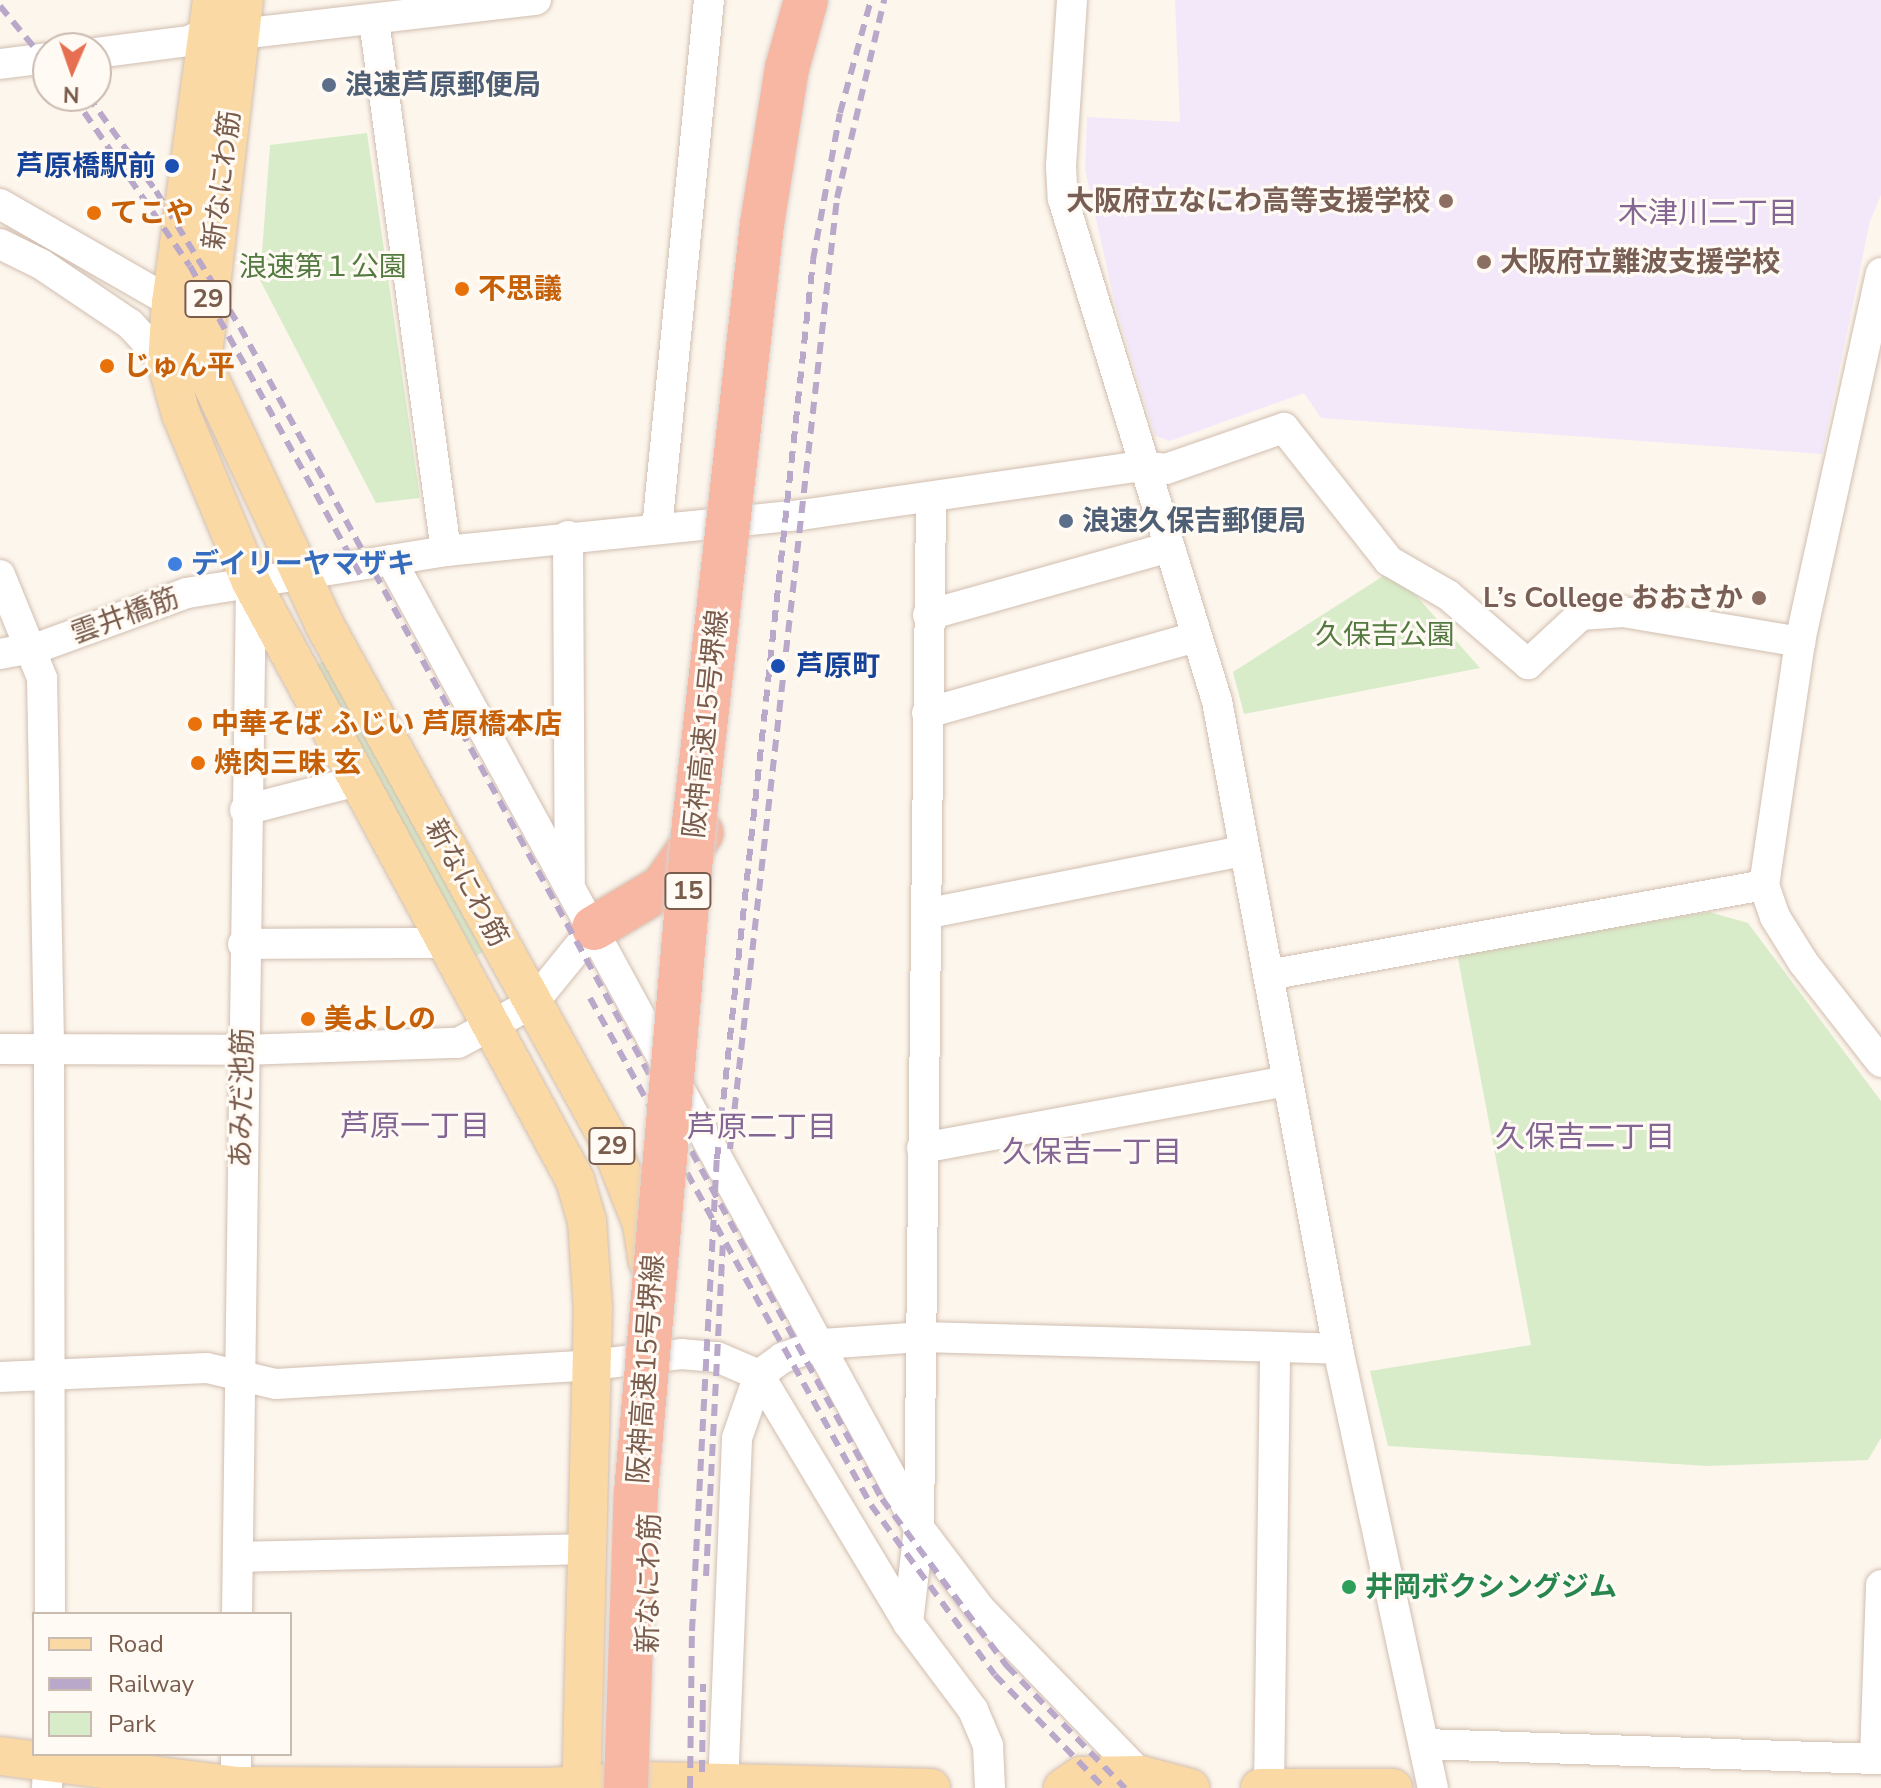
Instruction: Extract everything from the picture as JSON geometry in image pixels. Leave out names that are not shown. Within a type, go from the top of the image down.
[{"type":"highway","name":"阪神高速15号堺線","points":[[586,1787],[615,1374],[663,828],[732,221],[759,60],[774,0]]},
{"type":"highway","name":"阪神高速15号堺線","points":[[639,1786],[636,1493],[694,824],[762,224],[787,68],[806,0]]},
{"type":"highway","points":[[594,928],[663,887],[682,864],[712,800],[727,714],[790,210],[831,0]]},
{"type":"main road","name":"新なにわ筋","points":[[226,16],[184,358],[181,414],[251,582],[575,1180],[592,1261],[586,1787]]},
{"type":"main road","name":"新なにわ筋","points":[[184,358],[171,302],[226,16]]},
{"type":"main road","name":"新なにわ筋","points":[[184,358],[202,363],[301,577],[627,1178],[644,1237],[656,1356],[639,1786]]},
{"type":"main road","points":[[0,1756],[48,1768],[236,1776],[586,1787],[931,1788]]},
{"type":"main road","points":[[1063,1788],[1081,1776],[1141,1775],[1190,1788]]},
{"type":"main road","points":[[1260,1788],[1393,1788]]},
{"type":"street","points":[[112,51],[189,41],[226,16],[374,20],[488,2],[536,0]]},
{"type":"street","points":[[657,529],[709,0]]},
{"type":"street","points":[[1072,0],[1061,166],[1063,199],[1167,548],[1217,701],[1338,1349],[1433,1788]]},
{"type":"street","points":[[374,20],[446,551]]},
{"type":"street","points":[[0,64],[32,60]]},
{"type":"street","points":[[0,204],[171,302]]},
{"type":"street","points":[[0,244],[41,264],[184,358]]},
{"type":"street","points":[[1881,273],[1800,642],[1764,885],[1803,962],[1881,1062]]},
{"type":"street","name":"雲井橋筋","points":[[0,654],[32,648],[187,593],[301,577],[446,551],[931,498],[1142,466],[1166,469],[1284,428],[1389,561],[1448,595],[1528,664],[1581,615],[1623,612],[1800,642]]},
{"type":"street","points":[[908,1623],[919,1528],[922,1148],[929,913],[927,713],[931,498]]},
{"type":"street","points":[[568,536],[570,888]]},
{"type":"street","points":[[928,615],[1167,548]]},
{"type":"street","points":[[391,560],[822,1344],[919,1528],[980,1609],[1141,1775]]},
{"type":"street","points":[[0,575],[42,678],[49,1049],[50,1612]]},
{"type":"street","name":"あみだ池筋","points":[[237,1612],[243,944],[251,582]]},
{"type":"street","points":[[927,713],[1196,637]]},
{"type":"street","points":[[245,810],[357,781]]},
{"type":"street","points":[[929,913],[1243,851]]},
{"type":"street","points":[[1268,975],[1764,885]]},
{"type":"street","points":[[0,1049],[242,1050],[458,1043],[533,1003],[594,928]]},
{"type":"street","points":[[243,944],[448,943]]},
{"type":"street","points":[[922,1148],[1286,1081]]},
{"type":"street","points":[[723,1786],[737,1438],[759,1375],[782,1358],[822,1344],[921,1337],[1338,1349]]},
{"type":"street","points":[[1269,1788],[1275,1347]]},
{"type":"street","points":[[0,1377],[207,1368],[276,1384],[592,1365],[656,1356],[717,1357],[759,1375],[908,1623],[973,1710],[988,1746],[990,1788]]},
{"type":"street","points":[[238,1557],[589,1549]]},
{"type":"street","points":[[1424,1744],[1878,1758],[1881,1585]]},
{"type":"shaded area","name":"大阪府立難波支援学校","points":[[1175,0],[1881,0],[1881,195],[1870,221],[1822,454],[1321,418],[1304,393],[1170,441],[1155,436],[1115,304],[1085,170],[1087,117],[1180,122]]},
{"type":"green space","name":"浪速第１公園","points":[[367,133],[420,498],[376,503],[260,280],[270,145]]},
{"type":"green space","name":"久保吉公園","points":[[1388,573],[1406,584],[1480,668],[1244,714],[1233,672]]},
{"type":"green space","points":[[325,660],[486,950],[476,956],[315,665]]},
{"type":"green space","points":[[1709,912],[1748,923],[1881,1101],[1881,1438],[1868,1460],[1708,1466],[1388,1446],[1370,1371],[1531,1345],[1457,953]]},
{"type":"railway","points":[[690,1788],[692,1631],[717,1159],[813,260],[840,113],[871,0]]},
{"type":"railway","points":[[730,1149],[837,198],[884,0]]},
{"type":"railway","points":[[0,6],[32,45]]},
{"type":"railway","points":[[84,112],[190,266],[363,579]]},
{"type":"railway","points":[[99,112],[156,191],[240,327],[882,1499],[1007,1666],[1125,1788]]},
{"type":"railway","points":[[590,998],[871,1505],[995,1675],[1104,1788]]},
{"type":"railway","points":[[706,1576],[723,1245]]},
{"type":"railway","points":[[702,1772],[703,1684]]},
{"type":"place","name":"浪速芦原郵便局","points":[[329,85]]},
{"type":"place","name":"芦原橋駅前","points":[[172,166]]},
{"type":"place","name":"大阪府立なにわ高等支援学校","points":[[1446,201]]},
{"type":"place","name":"てこや","points":[[94,213]]},
{"type":"place","name":"大阪府立難波支援学校","points":[[1484,262]]},
{"type":"place","name":"不思議","points":[[462,289]]},
{"type":"place","name":"じゅん平","points":[[107,366]]},
{"type":"place","name":"浪速久保吉郵便局","points":[[1066,521]]},
{"type":"place","name":"デイリーヤマザキ","points":[[175,564]]},
{"type":"place","name":"L’s College おおさか","points":[[1759,598]]},
{"type":"place","name":"芦原町","points":[[778,666]]},
{"type":"place","name":"中華そば ふじい 芦原橋本店","points":[[195,724]]},
{"type":"place","name":"焼肉三昧 玄","points":[[198,763]]},
{"type":"place","name":"美よしの","points":[[308,1019]]},
{"type":"place","name":"井岡ボクシングジム","points":[[1349,1587]]},
{"type":"district","name":"木津川二丁目","points":[[1708,214]]},
{"type":"district","name":"芦原一丁目","points":[[415,1127]]},
{"type":"district","name":"芦原二丁目","points":[[762,1128]]},
{"type":"district","name":"久保吉二丁目","points":[[1585,1138]]},
{"type":"district","name":"久保吉一丁目","points":[[1092,1153]]}]
